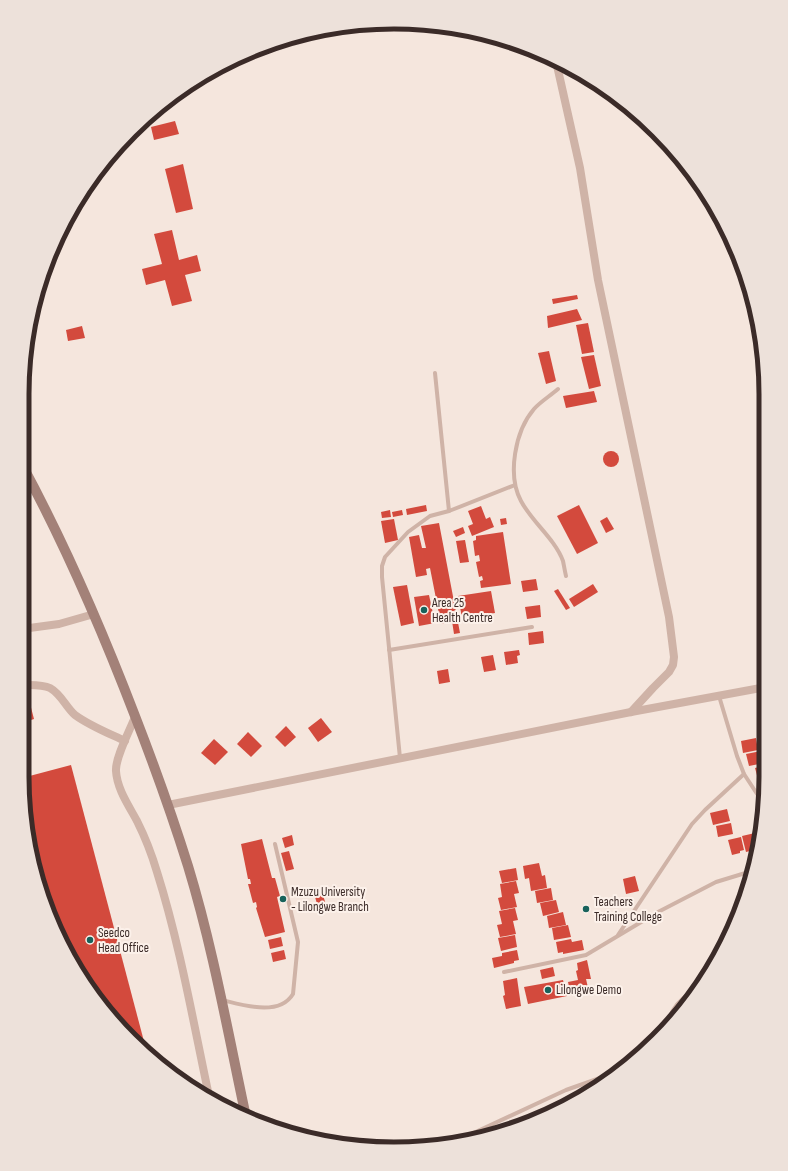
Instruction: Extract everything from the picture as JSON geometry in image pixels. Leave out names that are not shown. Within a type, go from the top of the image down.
[{"type":"main road","points":[[29,479],[64,548],[94,614],[168,805],[188,868],[208,943],[244,1109]]},
{"type":"street","points":[[558,68],[580,168],[598,280],[669,617],[673,650],[673,665],[669,672],[631,712]]},
{"type":"street","points":[[29,628],[60,624],[94,614]]},
{"type":"street","points":[[29,685],[45,686],[51,688],[75,715],[94,727],[125,741]]},
{"type":"street","points":[[168,805],[631,712],[759,688]]},
{"type":"street","points":[[135,717],[117,760],[116,770],[121,790],[138,823],[154,862],[166,900],[182,963],[207,1090]]},
{"type":"lane","points":[[435,373],[449,511]]},
{"type":"lane","points":[[558,390],[534,408],[521,429],[514,456],[515,485],[521,501],[557,550],[563,562],[566,576]]},
{"type":"lane","points":[[400,758],[382,577],[382,566],[385,557],[408,532],[430,516],[449,511],[515,485]]},
{"type":"lane","points":[[389,650],[532,627]]},
{"type":"lane","points":[[719,695],[737,756],[744,774],[758,795]]},
{"type":"lane","points":[[617,936],[692,824],[744,774]]},
{"type":"lane","points":[[221,1000],[263,1008],[284,1003],[290,1000],[293,994],[298,942],[275,844]]},
{"type":"lane","points":[[504,972],[586,955],[658,912],[716,882],[746,873]]},
{"type":"lane","points":[[671,1015],[680,1000],[686,996]]},
{"type":"lane","points":[[473,1133],[566,1090],[600,1078]]},
{"type":"building","points":[[175,121],[179,134],[154,140],[151,127]]},
{"type":"building","points":[[183,164],[193,209],[176,213],[165,169]]},
{"type":"building","points":[[172,230],[179,260],[197,255],[201,271],[185,275],[192,301],[172,306],[165,280],[146,285],[142,269],[162,264],[154,234]]},
{"type":"building","points":[[577,295],[578,299],[553,304],[552,299]]},
{"type":"building","points":[[577,309],[582,320],[548,328],[547,316]]},
{"type":"building","points":[[588,323],[594,352],[582,354],[576,325]]},
{"type":"building","points":[[82,326],[85,338],[68,341],[66,330]]},
{"type":"building","points":[[549,351],[556,381],[546,384],[538,353]]},
{"type":"building","points":[[594,355],[601,386],[589,389],[581,357]]},
{"type":"building","points":[[594,391],[597,402],[566,408],[563,396]]},
{"type":"building","points":[[611,451],[617,453],[619,459],[617,465],[611,467],[605,465],[603,459],[605,453]]},
{"type":"building","points":[[426,505],[427,511],[407,515],[406,509]]},
{"type":"building","points":[[579,505],[598,543],[577,554],[557,516]]},
{"type":"building","points":[[481,506],[486,519],[490,517],[494,527],[472,536],[468,526],[473,524],[468,511]]},
{"type":"building","points":[[390,510],[391,517],[382,518],[381,512]]},
{"type":"building","points":[[402,510],[403,515],[393,517],[392,512]]},
{"type":"building","points":[[607,517],[614,529],[606,533],[600,521]]},
{"type":"building","points":[[506,518],[507,524],[501,525],[500,519]]},
{"type":"building","points":[[394,519],[398,540],[385,543],[381,521]]},
{"type":"building","points":[[439,523],[460,633],[454,634],[452,621],[441,624],[430,568],[426,569],[427,575],[416,577],[409,537],[419,535],[422,548],[426,548],[421,526]]},
{"type":"building","points":[[463,527],[465,533],[456,537],[453,531]]},
{"type":"building","points":[[503,532],[511,584],[481,588],[480,581],[483,580],[482,576],[479,577],[476,562],[480,561],[479,555],[475,556],[473,541],[476,540],[476,536]]},
{"type":"building","points":[[465,540],[469,562],[460,563],[456,541]]},
{"type":"building","points":[[536,579],[538,590],[523,592],[521,581]]},
{"type":"building","points":[[593,584],[598,592],[574,607],[569,599]]},
{"type":"building","points":[[407,585],[414,623],[401,626],[393,587]]},
{"type":"building","points":[[558,589],[570,608],[566,610],[554,591]]},
{"type":"building","points":[[491,591],[495,613],[462,618],[458,596]]},
{"type":"building","name":"Area 25 Health Centre","points":[[429,595],[435,623],[419,626],[414,597]]},
{"type":"building","points":[[540,605],[541,617],[527,619],[525,607]]},
{"type":"building","points":[[543,631],[544,643],[529,645],[528,633]]},
{"type":"building","points":[[519,650],[520,655],[517,656],[518,663],[506,665],[504,652]]},
{"type":"building","points":[[493,655],[496,670],[484,672],[481,657]]},
{"type":"building","points":[[448,669],[450,682],[439,684],[437,671]]},
{"type":"building","points":[[29,700],[34,719],[31,720],[29,714]]},
{"type":"building","points":[[321,718],[332,732],[318,742],[308,728]]},
{"type":"building","points":[[286,726],[296,737],[285,747],[275,737]]},
{"type":"building","points":[[248,732],[262,746],[251,757],[237,744]]},
{"type":"building","points":[[756,738],[758,750],[743,753],[741,741]]},
{"type":"building","points":[[214,739],[228,752],[215,765],[201,753]]},
{"type":"building","points":[[759,751],[759,764],[749,766],[746,754]]},
{"type":"building","name":"Seedco Head Office","points":[[71,765],[144,1043],[104,999],[78,960],[57,917],[41,871],[36,848],[32,825],[29,776]]},
{"type":"building","points":[[759,767],[759,779],[758,779],[755,768]]},
{"type":"building","points":[[727,809],[730,821],[713,825],[710,813]]},
{"type":"building","points":[[731,823],[733,834],[718,837],[716,826]]},
{"type":"building","points":[[755,833],[751,851],[746,852],[742,836]]},
{"type":"building","points":[[292,835],[294,845],[285,848],[282,838]]},
{"type":"building","points":[[741,837],[744,850],[740,851],[740,853],[732,855],[728,840]]},
{"type":"building","points":[[262,839],[272,878],[275,878],[280,896],[277,897],[285,932],[265,937],[256,908],[256,902],[253,903],[248,884],[251,884],[250,879],[248,879],[241,844]]},
{"type":"building","points":[[289,851],[294,869],[286,871],[281,853]]},
{"type":"building","points":[[539,863],[542,876],[545,875],[547,888],[531,891],[529,878],[525,879],[523,866]]},
{"type":"building","points":[[516,868],[518,880],[502,883],[499,871]]},
{"type":"building","points":[[635,876],[639,891],[626,894],[623,879]]},
{"type":"building","points":[[516,881],[519,893],[514,894],[517,907],[501,910],[498,898],[502,897],[500,884]]},
{"type":"building","points":[[551,888],[553,900],[537,903],[535,891]]},
{"type":"building","points":[[323,895],[326,905],[318,907],[315,897]]},
{"type":"building","points":[[556,900],[559,912],[543,916],[540,903]]},
{"type":"building","points":[[515,908],[518,920],[513,921],[516,934],[500,937],[497,925],[502,924],[499,911]]},
{"type":"building","points":[[563,912],[566,925],[549,928],[547,916]]},
{"type":"building","points":[[568,925],[571,937],[554,940],[552,928]]},
{"type":"building","points":[[515,935],[517,947],[501,951],[498,938]]},
{"type":"building","points":[[281,937],[283,946],[270,949],[268,940]]},
{"type":"building","points":[[571,939],[572,942],[582,940],[584,950],[563,954],[563,952],[558,953],[556,942]]},
{"type":"building","points":[[284,950],[286,959],[273,962],[271,953]]},
{"type":"building","points":[[517,950],[519,960],[514,961],[514,963],[494,968],[492,958],[502,956],[502,953]]},
{"type":"building","points":[[587,960],[591,979],[586,979],[589,992],[571,996],[568,982],[578,980],[576,971],[578,970],[577,963]]},
{"type":"building","points":[[553,967],[555,976],[542,979],[540,970]]},
{"type":"building","points":[[517,978],[521,1006],[506,1009],[503,996],[505,995],[503,981]]},
{"type":"building","points":[[563,980],[567,996],[528,1004],[524,987]]},
{"type":"place","name":"Area 25 Health Centre","points":[[424,610]]},
{"type":"place","name":"Mzuzu University - Lilongwe Branch","points":[[283,899]]},
{"type":"place","name":"Teachers Training College","points":[[586,909]]},
{"type":"place","name":"Seedco Head Office","points":[[90,940]]},
{"type":"place","name":"Lilongwe Demo","points":[[548,990]]}]
